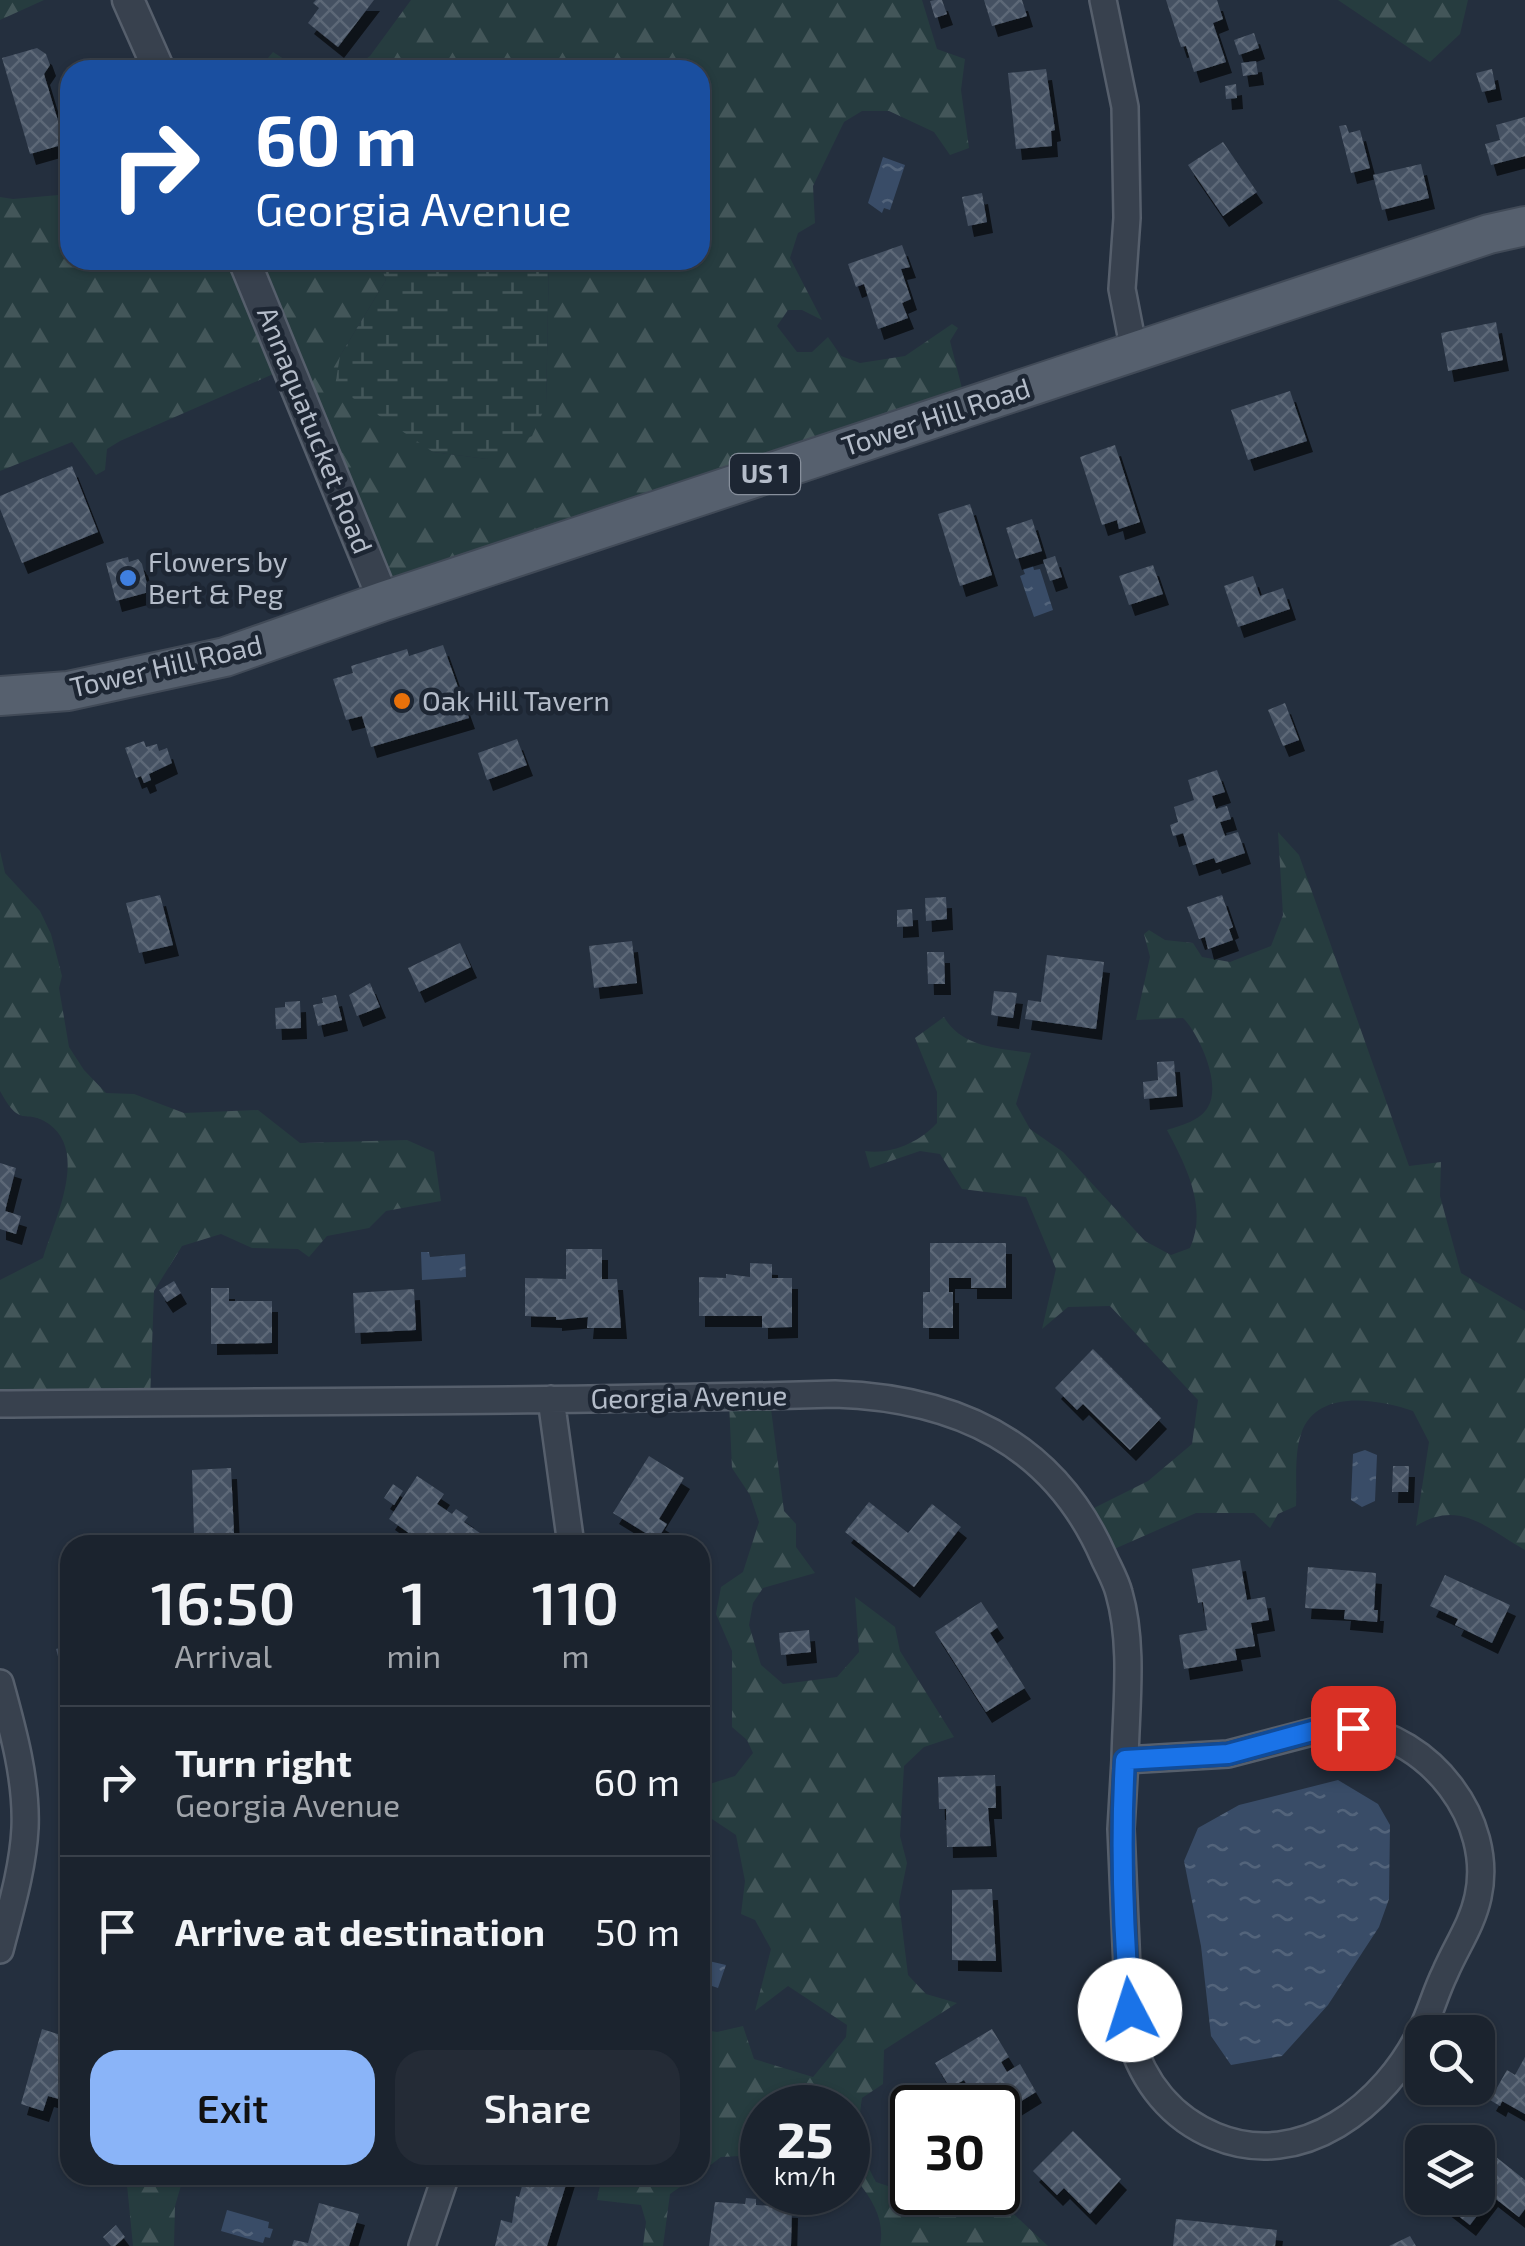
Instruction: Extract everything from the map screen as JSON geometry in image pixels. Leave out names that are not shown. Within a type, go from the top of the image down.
[{"type":"main road","name":"Tower Hill Road","points":[[0,696],[68,691],[225,658],[384,600],[1489,234],[1525,226]]},
{"type":"street","points":[[128,0],[155,60]]},
{"type":"street","points":[[1103,0],[1125,108],[1127,218],[1122,290],[1134,351]]},
{"type":"street","name":"Annaquatucket Road","points":[[248,270],[384,600]]},
{"type":"street","name":"Georgia Avenue","points":[[0,1404],[869,1395],[943,1410],[977,1423],[1043,1466],[1069,1495],[1090,1526],[1119,1592],[1126,1628],[1121,1828],[1123,1930],[1130,2037],[1138,2064],[1154,2090],[1177,2114],[1230,2142],[1259,2148],[1286,2147],[1336,2127],[1375,2094],[1404,2058],[1421,2031],[1471,1920],[1479,1895],[1481,1854],[1467,1810],[1415,1752],[1392,1736],[1371,1730],[1316,1730],[1228,1754],[1125,1760]]},
{"type":"street","points":[[550,1398],[570,1535]]},
{"type":"street","points":[[0,1683],[23,1790],[25,1830],[18,1881],[0,1950]]},
{"type":"street","points":[[422,2246],[443,2185]]},
{"type":"green space","points":[[0,0],[44,0],[0,20]]},
{"type":"green space","points":[[411,0],[922,0],[937,49],[965,59],[961,90],[969,148],[950,155],[934,132],[889,111],[862,111],[844,122],[813,186],[815,223],[798,233],[790,258],[822,320],[802,310],[788,310],[777,326],[797,352],[812,352],[828,337],[841,356],[860,363],[905,356],[952,324],[958,328],[950,341],[967,408],[386,601],[287,368],[120,441],[107,449],[105,470],[96,475],[72,442],[0,471],[0,197],[60,195],[60,270],[382,270],[386,280],[340,356],[433,452],[487,459],[546,405],[549,270],[710,270],[710,60],[364,60]]},
{"type":"green space","points":[[1338,0],[1468,0],[1460,34],[1430,62]]},
{"type":"green space","points":[[273,52],[285,60],[266,60]]},
{"type":"green space","points":[[382,270],[549,270],[546,405],[532,436],[487,459],[433,452],[335,386],[340,356],[386,280]]},
{"type":"green space","points":[[1278,832],[1299,855],[1409,1166],[1441,1162],[1440,1196],[1461,1273],[1525,1311],[1525,1550],[1460,1516],[1432,1518],[1416,1526],[1429,1442],[1413,1411],[1383,1403],[1350,1401],[1320,1409],[1309,1419],[1297,1451],[1296,1506],[1278,1514],[1270,1528],[1254,1513],[1196,1513],[1103,1554],[1082,1514],[1148,1481],[1192,1444],[1198,1400],[1110,1306],[1068,1307],[1042,1329],[1056,1269],[1026,1197],[962,1189],[940,1154],[920,1151],[870,1168],[865,1151],[904,1146],[937,1123],[937,1092],[915,1038],[944,1017],[971,1041],[1031,1053],[1016,1104],[1030,1129],[1063,1152],[1145,1241],[1171,1255],[1190,1248],[1196,1203],[1167,1130],[1205,1112],[1212,1086],[1202,1047],[1183,1018],[1136,1020],[1150,957],[1144,934],[1149,930],[1165,940],[1193,943],[1202,957],[1230,962],[1271,946],[1283,915]]},
{"type":"green space","points":[[0,851],[5,873],[40,911],[51,934],[62,976],[59,988],[69,1047],[106,1093],[134,1094],[184,1113],[258,1110],[300,1143],[407,1140],[434,1152],[441,1201],[386,1211],[369,1228],[327,1236],[309,1257],[298,1249],[252,1248],[221,1234],[182,1246],[154,1291],[150,1401],[0,1407],[0,1280],[43,1258],[68,1169],[61,1137],[41,1119],[19,1115],[0,1091]]},
{"type":"green space","points":[[770,1401],[784,1511],[796,1524],[796,1547],[815,1573],[763,1588],[753,1603],[749,1625],[761,1665],[783,1684],[837,1677],[859,1652],[855,1597],[895,1627],[900,1651],[954,1737],[924,1747],[904,1766],[900,1836],[907,1863],[899,1902],[908,1975],[926,1994],[957,2003],[884,2050],[883,2084],[870,2093],[870,2085],[740,2085],[740,2156],[721,2157],[710,2165],[710,2031],[743,2026],[754,2059],[813,2077],[846,2037],[847,2025],[788,1986],[755,2011],[771,1949],[755,1920],[741,1914],[745,1881],[736,1835],[710,1818],[710,1784],[735,1776],[753,1753],[747,1740],[732,1727],[732,1651],[716,1614],[721,1587],[743,1572],[759,1522],[750,1495],[732,1468],[729,1402]]},
{"type":"green space","points":[[870,2169],[876,2182],[890,2187],[890,2215],[1015,2215],[1048,2246],[880,2246],[880,2221],[870,2199]]},
{"type":"green space","points":[[127,2185],[181,2185],[175,2206],[174,2246],[133,2246]]},
{"type":"green space","points":[[600,2185],[683,2185],[670,2194],[663,2246],[643,2246],[646,2222],[641,2205],[597,2200]]},
{"type":"water","points":[[883,157],[905,165],[890,210],[884,208],[882,213],[868,203]]},
{"type":"water","points":[[1033,566],[1034,570],[1040,569],[1053,610],[1034,617],[1020,576],[1025,574],[1023,569]]},
{"type":"water","points":[[421,1252],[429,1252],[430,1257],[465,1254],[466,1277],[422,1280]]},
{"type":"water","points":[[1365,1450],[1377,1455],[1375,1501],[1362,1507],[1351,1500],[1353,1454]]},
{"type":"water","points":[[1338,1780],[1378,1804],[1390,1825],[1389,1899],[1379,1927],[1328,2005],[1282,2056],[1231,2065],[1211,2036],[1201,1946],[1184,1861],[1198,1828],[1239,1805]]},
{"type":"water","points":[[710,1961],[726,1965],[718,1988],[710,1985]]},
{"type":"water","points":[[227,2210],[269,2222],[268,2228],[273,2229],[270,2238],[265,2237],[263,2243],[221,2231]]},
{"type":"building","points":[[374,0],[338,47],[308,23],[319,8],[313,3]]},
{"type":"building","points":[[942,0],[947,14],[935,18],[930,1]]},
{"type":"building","points":[[984,0],[1022,0],[1027,16],[992,26]]},
{"type":"building","points":[[1166,0],[1217,0],[1223,19],[1213,23],[1226,62],[1194,72],[1186,46],[1181,47]]},
{"type":"building","points":[[1254,33],[1259,48],[1239,55],[1234,40]]},
{"type":"building","points":[[37,48],[46,54],[50,65],[44,74],[60,127],[60,145],[30,154],[2,58]]},
{"type":"building","points":[[1256,61],[1258,74],[1243,76],[1241,63]]},
{"type":"building","points":[[1046,69],[1055,130],[1051,131],[1052,146],[1016,149],[1008,73]]},
{"type":"building","points":[[1492,69],[1496,89],[1482,92],[1476,73]]},
{"type":"building","points":[[1236,84],[1237,98],[1226,99],[1225,86]]},
{"type":"building","points":[[1525,117],[1525,156],[1491,165],[1485,144],[1500,140],[1496,125]]},
{"type":"building","points":[[1346,125],[1349,133],[1360,130],[1370,168],[1351,173],[1339,126]]},
{"type":"building","points":[[1223,142],[1257,192],[1223,216],[1188,165]]},
{"type":"building","points":[[1421,164],[1429,198],[1382,210],[1373,175]]},
{"type":"building","points":[[982,193],[987,222],[968,226],[962,197]]},
{"type":"building","points":[[902,245],[910,267],[901,269],[911,299],[902,303],[908,318],[878,329],[864,284],[856,287],[848,264]]},
{"type":"building","points":[[1496,322],[1503,360],[1448,371],[1441,333]]},
{"type":"building","points":[[1290,391],[1307,441],[1248,460],[1231,410]]},
{"type":"building","points":[[1115,445],[1140,522],[1119,529],[1117,520],[1102,525],[1080,457]]},
{"type":"building","points":[[72,466],[98,532],[22,563],[0,509],[0,496]]},
{"type":"building","points":[[970,504],[992,575],[960,586],[938,514]]},
{"type":"building","points":[[1032,519],[1042,551],[1016,559],[1006,528]]},
{"type":"building","points":[[1055,556],[1062,577],[1050,581],[1043,560]]},
{"type":"building","name":"Flowers by Bert & Peg","points":[[128,557],[129,562],[138,559],[142,564],[149,592],[116,601],[106,563]]},
{"type":"building","points":[[1153,565],[1163,594],[1129,605],[1119,576]]},
{"type":"building","points":[[1253,576],[1260,596],[1283,588],[1290,609],[1238,627],[1224,586]]},
{"type":"building","name":"Oak Hill Tavern","points":[[443,645],[469,718],[371,747],[362,716],[346,720],[333,679],[353,673],[351,666],[407,649],[409,656]]},
{"type":"building","points":[[1285,703],[1299,740],[1283,746],[1268,710]]},
{"type":"building","points":[[517,739],[527,765],[487,780],[478,753]]},
{"type":"building","points":[[144,741],[146,747],[157,744],[159,751],[167,748],[172,763],[149,774],[151,780],[144,783],[141,776],[136,778],[125,748]]},
{"type":"building","points":[[1217,770],[1225,792],[1212,796],[1216,809],[1227,806],[1231,819],[1220,822],[1225,836],[1238,832],[1245,853],[1216,863],[1214,858],[1193,865],[1183,833],[1173,836],[1170,825],[1178,822],[1174,807],[1194,800],[1188,780]]},
{"type":"building","points":[[160,895],[173,945],[139,953],[126,903]]},
{"type":"building","points":[[1222,895],[1233,927],[1229,929],[1233,940],[1208,949],[1205,937],[1199,939],[1187,907]]},
{"type":"building","points":[[946,897],[947,919],[926,921],[925,898]]},
{"type":"building","points":[[912,909],[913,926],[897,927],[897,910]]},
{"type":"building","points":[[632,941],[637,983],[594,988],[589,946]]},
{"type":"building","points":[[460,943],[471,967],[419,992],[408,968]]},
{"type":"building","points":[[927,952],[944,952],[945,984],[928,984]]},
{"type":"building","points":[[1047,955],[1104,962],[1096,1029],[1025,1019],[1028,1000],[1041,1002]]},
{"type":"building","points":[[370,983],[380,1007],[357,1016],[349,995]]},
{"type":"building","points":[[994,991],[1017,993],[1013,1018],[991,1015]]},
{"type":"building","points":[[336,995],[342,1020],[318,1026],[313,1005]]},
{"type":"building","points":[[300,1001],[301,1028],[276,1029],[275,1008],[285,1007],[285,1002]]},
{"type":"building","points":[[1174,1061],[1177,1096],[1144,1099],[1143,1082],[1158,1080],[1157,1062]]},
{"type":"building","points":[[0,1163],[16,1168],[5,1211],[21,1216],[16,1234],[0,1229]]},
{"type":"building","points":[[930,1243],[1006,1243],[1006,1288],[971,1288],[971,1278],[949,1278],[953,1328],[923,1328],[923,1292],[930,1292]]},
{"type":"building","points":[[566,1249],[602,1249],[602,1279],[617,1279],[621,1328],[587,1328],[588,1317],[556,1320],[525,1316],[525,1278],[566,1279]]},
{"type":"building","points":[[750,1263],[772,1264],[772,1278],[792,1278],[792,1327],[762,1328],[762,1316],[699,1316],[699,1277],[750,1277]]},
{"type":"building","points":[[174,1281],[181,1293],[167,1302],[159,1290]]},
{"type":"building","points":[[211,1288],[229,1288],[229,1301],[272,1301],[272,1343],[211,1344]]},
{"type":"building","points":[[414,1289],[416,1330],[355,1333],[353,1293]]},
{"type":"building","points":[[1093,1349],[1161,1418],[1130,1450],[1083,1404],[1077,1410],[1055,1388]]},
{"type":"building","points":[[649,1456],[684,1478],[659,1519],[667,1524],[660,1535],[649,1535],[613,1513]]},
{"type":"building","points":[[1393,1466],[1409,1466],[1408,1492],[1392,1492]]},
{"type":"building","points":[[231,1468],[234,1533],[194,1534],[192,1470]]},
{"type":"building","points":[[417,1476],[444,1494],[437,1504],[452,1514],[456,1509],[468,1517],[464,1522],[483,1535],[412,1535],[389,1519]]},
{"type":"building","points":[[393,1484],[403,1491],[394,1505],[384,1498]]},
{"type":"building","points":[[869,1502],[908,1533],[932,1504],[961,1527],[914,1587],[845,1532]]},
{"type":"building","points":[[1240,1560],[1247,1600],[1265,1597],[1269,1620],[1251,1623],[1255,1646],[1235,1649],[1237,1660],[1184,1669],[1179,1635],[1207,1630],[1192,1569]]},
{"type":"building","points":[[1308,1567],[1376,1573],[1377,1622],[1344,1619],[1345,1610],[1305,1608]]},
{"type":"building","points":[[1445,1575],[1510,1605],[1492,1643],[1455,1625],[1458,1619],[1430,1606]]},
{"type":"building","points":[[981,1602],[998,1627],[990,1633],[1025,1688],[986,1712],[935,1632]]},
{"type":"building","points":[[809,1630],[811,1652],[781,1655],[779,1633]]},
{"type":"building","points":[[995,1775],[996,1808],[988,1808],[991,1846],[947,1847],[946,1809],[939,1809],[938,1777]]},
{"type":"building","points":[[992,1889],[996,1961],[952,1960],[952,1890]]},
{"type":"building","points":[[42,2029],[60,2035],[59,2099],[48,2096],[43,2111],[21,2104]]},
{"type":"building","points":[[992,2029],[1009,2057],[1001,2062],[1007,2072],[1020,2064],[1036,2092],[1020,2102],[1020,2085],[967,2085],[964,2080],[948,2085],[935,2063]]},
{"type":"building","points":[[1525,2057],[1525,2114],[1502,2101],[1500,2106],[1495,2103],[1495,2091],[1507,2070],[1515,2075]]},
{"type":"building","points":[[1073,2131],[1121,2179],[1090,2214],[1064,2188],[1057,2195],[1033,2171]]},
{"type":"building","points":[[1495,2156],[1525,2180],[1525,2209],[1519,2217],[1495,2198]]},
{"type":"building","points":[[522,2185],[566,2185],[547,2246],[495,2246],[501,2220],[512,2223],[516,2196],[519,2197]]},
{"type":"building","points":[[715,2202],[740,2204],[740,2215],[792,2215],[791,2246],[709,2246]]},
{"type":"building","points":[[319,2203],[359,2214],[349,2246],[292,2246],[294,2240],[308,2243]]},
{"type":"building","points":[[1457,2215],[1478,2215],[1470,2225]]},
{"type":"building","points":[[1176,2219],[1277,2230],[1275,2246],[1173,2246]]},
{"type":"building","points":[[116,2225],[125,2237],[111,2246],[103,2237]]},
{"type":"building","points":[[1410,2236],[1416,2246],[1389,2246]]},
{"type":"place","name":"Flowers by Bert & Peg","points":[[128,578]]},
{"type":"place","name":"Oak Hill Tavern","points":[[402,701]]},
{"type":"route","points":[[1130,2010],[1123,1930],[1121,1828],[1125,1760],[1228,1754],[1316,1730],[1353,1728]]}]
